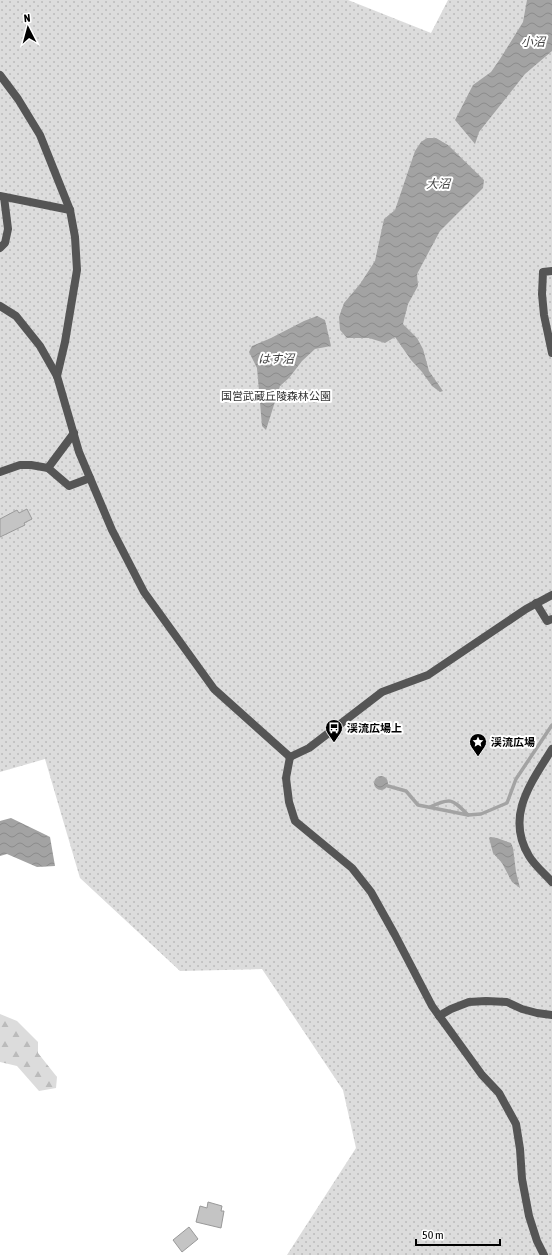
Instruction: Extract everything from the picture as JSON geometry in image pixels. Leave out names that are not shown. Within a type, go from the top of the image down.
[{"type":"street","points":[[0,75],[18,99],[40,135],[70,210],[75,237],[77,270],[65,342],[57,376]]},
{"type":"street","points":[[0,248],[5,243],[8,229],[2,197],[70,210]]},
{"type":"street","points":[[552,272],[543,272],[542,294],[544,315],[552,353]]},
{"type":"street","points":[[0,306],[16,316],[40,346],[57,376],[79,452],[112,530],[144,592],[214,689],[290,757]]},
{"type":"street","points":[[48,468],[74,433]]},
{"type":"street","points":[[0,472],[20,465],[48,468],[69,486],[90,478]]},
{"type":"street","points":[[290,757],[309,748],[382,692],[428,675],[526,609],[552,595]]},
{"type":"street","points":[[536,603],[547,621],[552,618]]},
{"type":"street","points":[[552,749],[527,789],[519,822],[522,843],[527,853],[552,882]]},
{"type":"street","points":[[290,757],[286,778],[289,802],[296,820],[352,868],[371,892],[432,1006],[482,1075],[498,1093],[516,1124],[520,1149],[522,1179],[529,1216],[537,1241],[544,1255]]},
{"type":"street","points":[[439,1016],[451,1009],[469,1002],[486,1001],[507,1002],[522,1009],[552,1015]]},
{"type":"green space","name":"国営武蔵丘陵森林公園","points":[[0,0],[348,0],[431,33],[448,0],[552,0],[552,1255],[287,1255],[356,1148],[343,1090],[262,969],[180,971],[80,878],[45,759],[0,772]]},
{"type":"green space","points":[[0,1014],[17,1021],[38,1042],[38,1053],[57,1077],[56,1088],[39,1091],[17,1066],[0,1062]]},
{"type":"water","name":"小沼","points":[[527,0],[552,0],[552,51],[525,74],[479,132],[475,144],[455,120],[473,85],[491,72],[523,22]]},
{"type":"water","name":"大沼","points":[[427,138],[436,138],[448,145],[484,180],[483,188],[440,231],[417,274],[418,286],[408,304],[403,324],[417,338],[423,349],[429,371],[443,391],[440,392],[432,386],[395,337],[385,343],[369,338],[347,338],[340,330],[339,317],[344,303],[360,284],[375,261],[384,219],[395,210],[415,151],[421,142]]},
{"type":"water","name":"はす沼","points":[[317,316],[325,320],[331,346],[315,349],[280,386],[266,430],[262,426],[257,368],[249,352],[252,346]]},
{"type":"water","points":[[381,776],[386,778],[388,783],[386,788],[381,790],[376,788],[374,783],[376,778]]},
{"type":"water","points":[[11,818],[50,837],[55,866],[37,867],[7,854],[0,856],[0,821]]},
{"type":"water","points":[[490,837],[511,843],[520,888],[512,882],[502,863],[493,853]]},
{"type":"building","points":[[27,509],[32,519],[24,523],[25,525],[0,537],[0,519],[17,510],[19,513]]},
{"type":"building","points":[[208,1202],[222,1206],[221,1211],[224,1211],[221,1228],[196,1222],[200,1206],[207,1208]]},
{"type":"building","points":[[189,1227],[198,1239],[182,1252],[173,1240]]},
{"type":"waterway","points":[[388,786],[406,791],[418,805],[468,815],[481,814],[507,803],[516,779],[552,725]]},
{"type":"waterway","points":[[430,807],[443,802],[451,801],[468,815]]},
{"type":"place","name":"渓流広場上","points":[[334,743]]},
{"type":"place","name":"渓流広場","points":[[478,757]]}]
